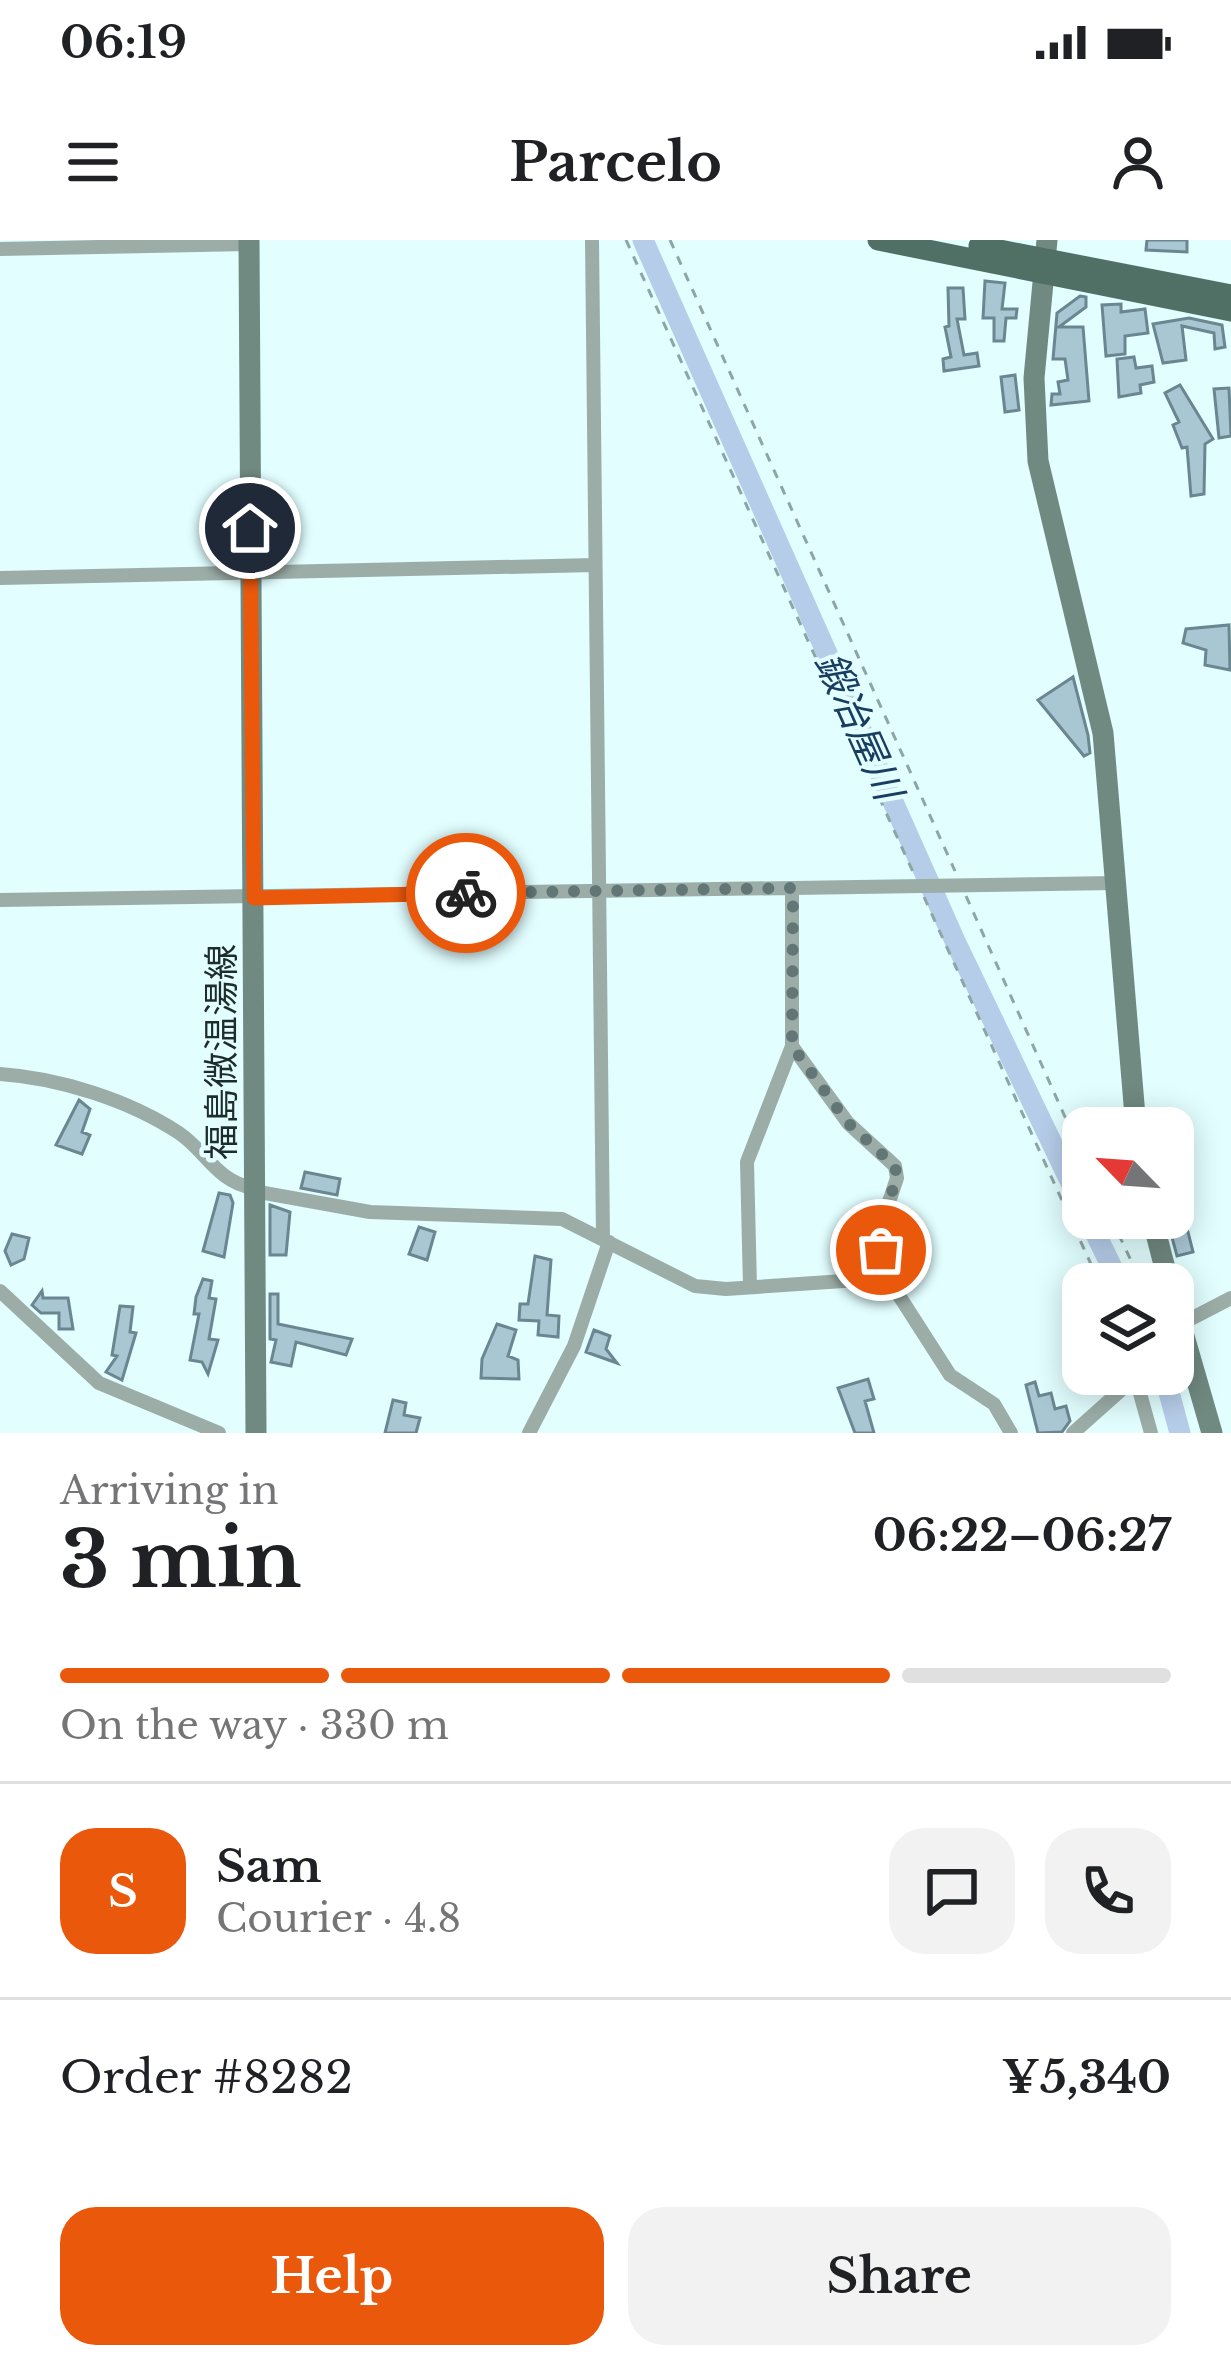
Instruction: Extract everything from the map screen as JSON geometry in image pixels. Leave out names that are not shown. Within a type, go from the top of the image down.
[{"type":"main road","points":[[878,240],[1046,257],[1231,311]]},
{"type":"main road","points":[[949,240],[1231,295]]},
{"type":"main road","name":"福島微温湯線","points":[[249,242],[256,1433]]},
{"type":"main road","points":[[1046,257],[1034,378],[1038,461],[1096,695],[1134,1107]]},
{"type":"main road","points":[[1194,1378],[1212,1433]]},
{"type":"street","points":[[529,1433],[574,1346],[606,1240],[592,240]]},
{"type":"street","points":[[0,249],[249,242]]},
{"type":"street","points":[[0,578],[595,565]]},
{"type":"street","points":[[0,899],[1115,884]]},
{"type":"street","points":[[750,1287],[748,1154],[792,1046],[793,888]]},
{"type":"street","points":[[792,1046],[848,1123],[895,1166],[897,1178],[881,1226],[888,1278],[950,1375],[994,1404],[1011,1433]]},
{"type":"street","points":[[0,1074],[61,1083],[162,1124],[183,1136],[215,1171],[254,1190],[370,1212],[553,1218],[606,1240],[685,1284],[750,1287],[888,1278]]},
{"type":"street","points":[[0,1291],[99,1384],[219,1433]]},
{"type":"street","points":[[1194,1317],[1231,1298]]},
{"type":"street","points":[[1073,1433],[1116,1395]]},
{"type":"street","points":[[1142,1395],[1151,1433]]},
{"type":"path","points":[[626,240],[1090,1263]]},
{"type":"path","points":[[670,240],[1062,1110]]},
{"type":"building","points":[[1147,240],[1187,240],[1187,252],[1146,250]]},
{"type":"building","points":[[985,281],[1005,283],[1002,309],[1017,309],[1016,318],[1006,318],[1004,341],[994,341],[994,318],[983,318]]},
{"type":"building","points":[[948,288],[963,288],[965,319],[957,319],[964,355],[977,353],[979,366],[944,371],[943,359],[951,357],[945,327],[949,326]]},
{"type":"building","points":[[1080,296],[1086,297],[1086,307],[1059,327],[1083,327],[1089,401],[1051,405],[1052,394],[1060,394],[1058,382],[1068,380],[1065,359],[1053,359],[1057,313]]},
{"type":"building","points":[[1121,304],[1121,312],[1145,309],[1148,333],[1125,336],[1125,354],[1106,356],[1102,305]]},
{"type":"building","points":[[1189,318],[1222,325],[1225,347],[1215,349],[1214,333],[1182,326],[1186,360],[1163,363],[1153,324]]},
{"type":"building","points":[[1134,357],[1136,368],[1152,366],[1154,382],[1140,385],[1141,393],[1119,397],[1117,359]]},
{"type":"building","points":[[1015,375],[1019,410],[1005,412],[1001,377]]},
{"type":"building","points":[[1180,385],[1213,439],[1205,444],[1204,494],[1191,496],[1187,447],[1182,448],[1173,425],[1179,422],[1165,393]]},
{"type":"building","points":[[1229,388],[1231,436],[1219,438],[1214,389]]},
{"type":"building","points":[[1229,625],[1230,670],[1205,665],[1206,650],[1183,643],[1186,629]]},
{"type":"building","points":[[1073,677],[1088,735],[1090,753],[1084,756],[1038,700]]},
{"type":"building","points":[[79,1100],[90,1109],[82,1132],[90,1135],[82,1154],[56,1145]]},
{"type":"building","points":[[305,1172],[340,1179],[337,1195],[301,1188]]},
{"type":"building","points":[[219,1193],[230,1195],[233,1203],[224,1257],[203,1251]]},
{"type":"building","points":[[270,1205],[290,1212],[286,1255],[270,1255]]},
{"type":"building","points":[[419,1227],[435,1232],[427,1260],[409,1254]]},
{"type":"building","points":[[12,1234],[29,1238],[24,1259],[11,1265],[5,1251]]},
{"type":"building","points":[[1172,1239],[1190,1239],[1193,1252],[1177,1256]]},
{"type":"building","points":[[535,1256],[551,1260],[547,1315],[559,1316],[558,1337],[538,1335],[539,1321],[519,1320],[520,1304],[528,1304]]},
{"type":"building","points":[[203,1279],[212,1281],[209,1298],[216,1299],[209,1339],[218,1340],[208,1374],[202,1362],[190,1360],[199,1314],[194,1314],[196,1297]]},
{"type":"building","points":[[42,1291],[43,1298],[68,1298],[73,1329],[59,1329],[59,1313],[41,1313],[32,1305]]},
{"type":"building","points":[[270,1294],[278,1294],[278,1324],[352,1339],[346,1355],[296,1342],[291,1366],[271,1362],[276,1340],[270,1339]]},
{"type":"building","points":[[120,1306],[133,1307],[130,1332],[136,1333],[122,1380],[106,1372],[117,1356],[112,1355]]},
{"type":"building","points":[[497,1324],[516,1330],[508,1356],[518,1360],[519,1379],[481,1378],[482,1359]]},
{"type":"building","points":[[594,1330],[610,1336],[606,1349],[617,1363],[586,1352]]},
{"type":"building","points":[[868,1379],[874,1399],[865,1401],[874,1433],[855,1433],[838,1388]]},
{"type":"building","points":[[1035,1382],[1039,1396],[1051,1393],[1055,1409],[1066,1406],[1070,1421],[1062,1432],[1038,1433],[1026,1385]]},
{"type":"building","points":[[393,1400],[406,1403],[404,1415],[420,1418],[416,1433],[385,1433]]},
{"type":"waterway","name":"鍛冶屋川","points":[[643,240],[955,941],[1062,1164]]},
{"type":"waterway","name":"鍛冶屋川","points":[[1098,1239],[1110,1263]]},
{"type":"waterway","name":"鍛冶屋川","points":[[1170,1395],[1180,1433]]},
{"type":"way so far","points":[[466,893],[793,888],[792,1046],[848,1123],[895,1166],[898,1174],[883,1216],[881,1250]]},
{"type":"route","points":[[250,528],[254,898],[466,893]]}]
